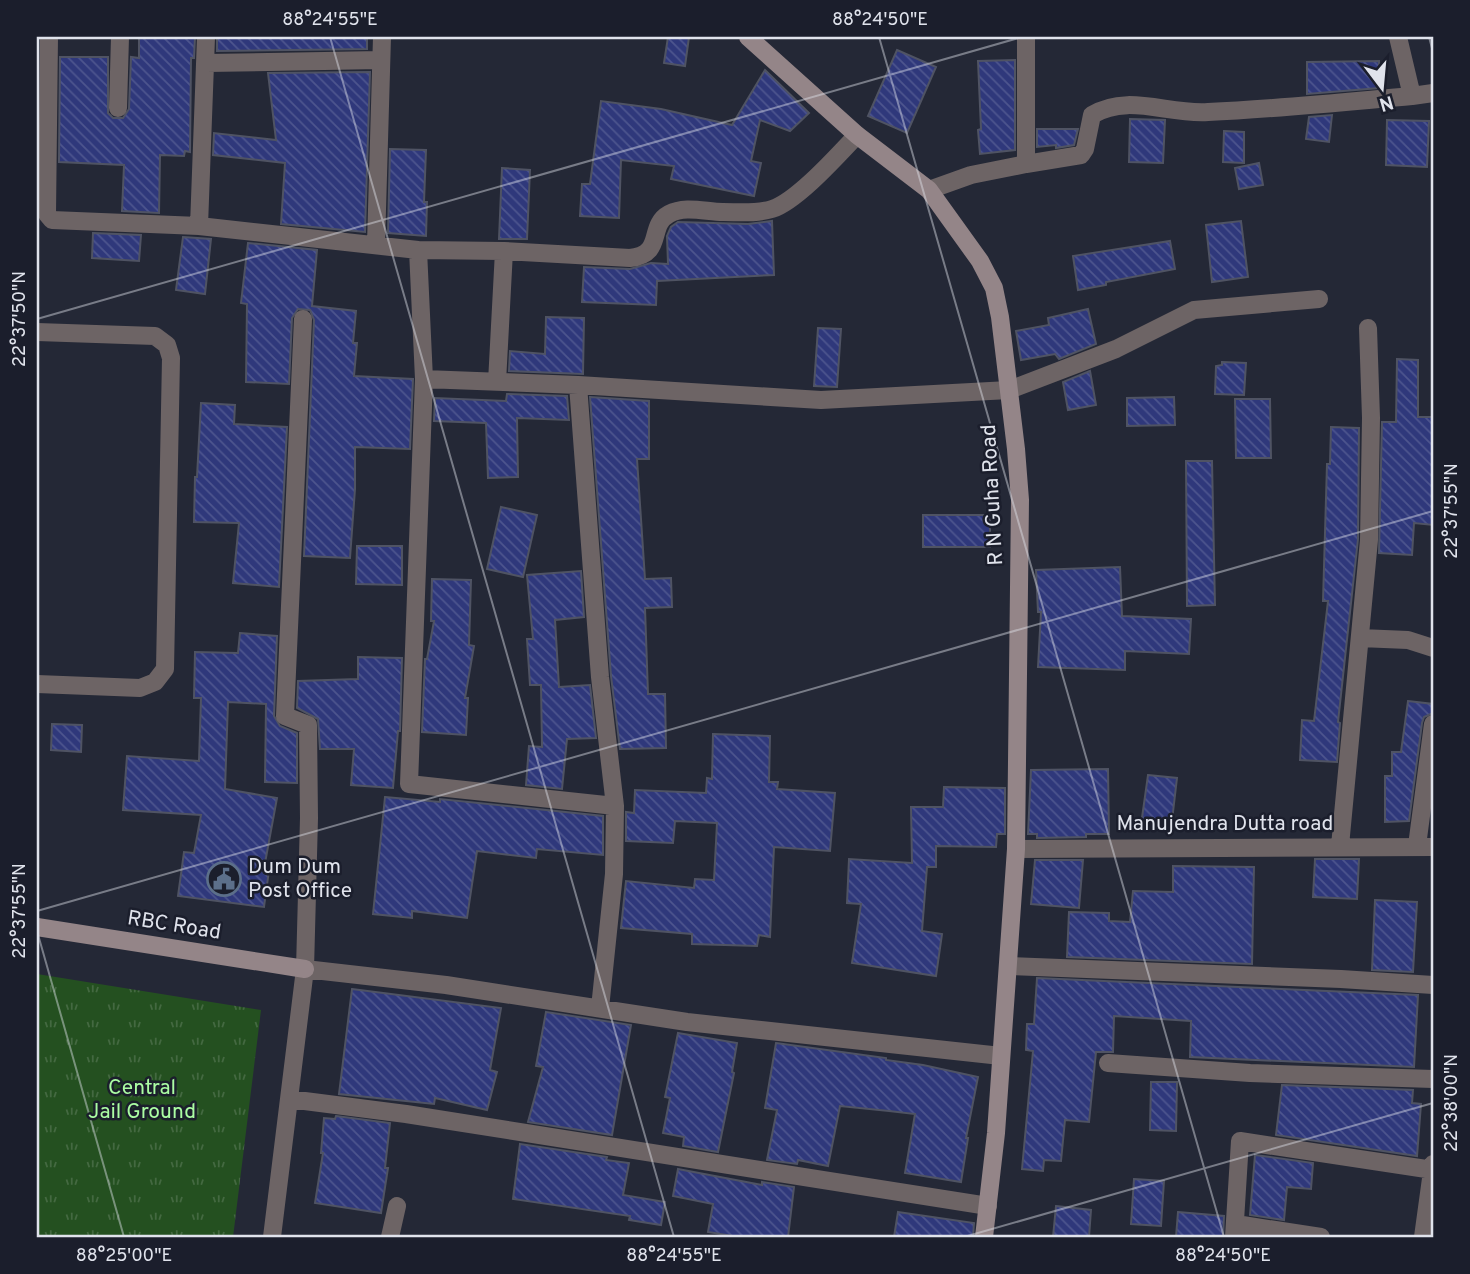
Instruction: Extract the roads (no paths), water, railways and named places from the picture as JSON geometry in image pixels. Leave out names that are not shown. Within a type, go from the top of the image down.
[{"type":"street","points":[[49,37],[47,214],[52,220],[199,226],[418,250],[504,251],[630,258],[643,256],[649,251],[661,220],[671,212],[688,209],[758,212],[774,209],[811,182],[857,135]]},
{"type":"street","points":[[118,108],[120,37]]},
{"type":"street","points":[[199,226],[206,37]]},
{"type":"street","points":[[376,244],[382,37]]},
{"type":"street","name":"R N Guha Road","points":[[748,37],[857,135],[929,190],[980,261],[994,288],[1000,317],[1020,500],[1016,849],[996,1133],[984,1237]]},
{"type":"street","points":[[1026,37],[1026,164]]},
{"type":"street","points":[[1398,37],[1412,96]]},
{"type":"street","points":[[207,63],[380,60]]},
{"type":"street","points":[[929,190],[971,174],[1081,155],[1085,149],[1092,114],[1115,105],[1130,104],[1203,113],[1433,93]]},
{"type":"street","points":[[418,250],[424,379],[409,784],[615,806]]},
{"type":"street","points":[[497,382],[504,251]]},
{"type":"street","points":[[424,379],[578,385],[821,400],[1009,390],[1116,349],[1194,310],[1319,299]]},
{"type":"street","points":[[272,1237],[305,969],[309,818],[308,725],[285,716],[303,319]]},
{"type":"street","points":[[1340,846],[1369,540],[1371,418],[1368,328]]},
{"type":"street","points":[[37,332],[155,336],[167,345],[171,358],[166,669],[155,682],[141,688],[37,684]]},
{"type":"street","points":[[578,385],[600,677],[615,806],[614,874],[600,1008]]},
{"type":"street","points":[[1360,638],[1408,640],[1433,648]]},
{"type":"street","points":[[1425,846],[1433,724]]},
{"type":"street","name":"Manujendra Dutta road","points":[[1016,849],[1425,846]]},
{"type":"street","name":"RBC Road","points":[[37,927],[305,969]]},
{"type":"street","points":[[1009,965],[1433,985]]},
{"type":"street","points":[[305,969],[446,985],[687,1022],[1001,1056]]},
{"type":"street","points":[[1108,1063],[1250,1073],[1433,1079]]},
{"type":"street","points":[[289,1099],[420,1116],[988,1206]]},
{"type":"street","points":[[1321,1237],[1235,1231],[1240,1141],[1433,1170]]},
{"type":"street","points":[[1423,1237],[1433,1164]]},
{"type":"street","points":[[390,1237],[397,1206]]},
{"type":"place","name":"Dum Dum Post Office","points":[[224,879]]},
{"type":"park label","name":"Central Jail Ground","points":[[142,1100]]}]
